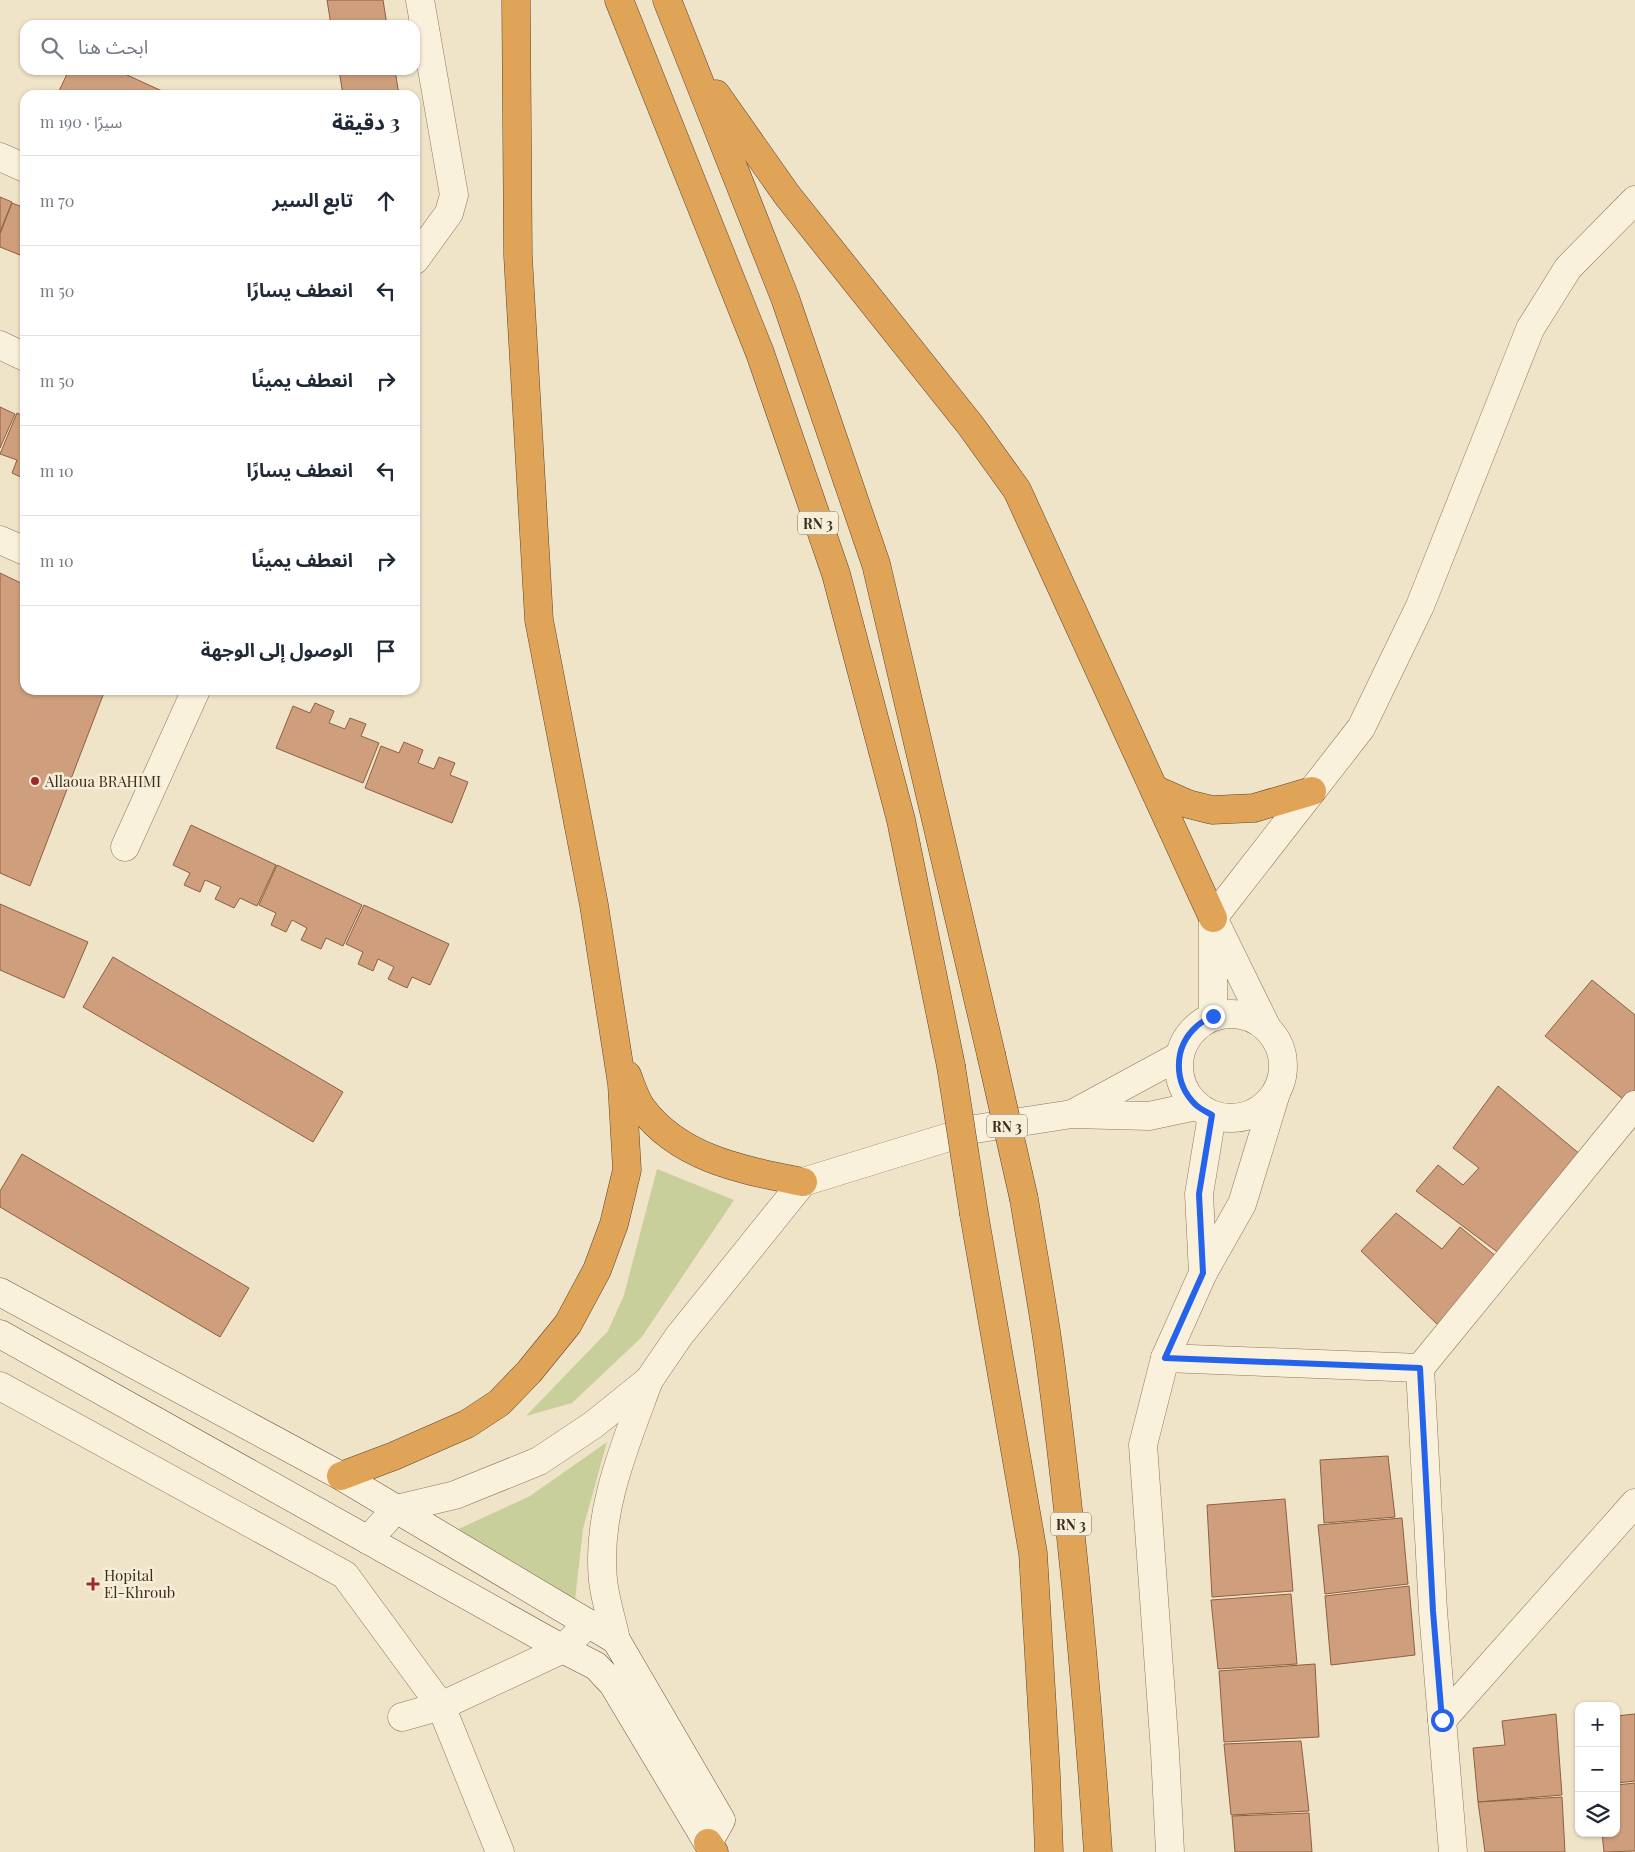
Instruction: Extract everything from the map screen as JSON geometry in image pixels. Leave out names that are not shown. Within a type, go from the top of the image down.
[{"type":"highway","points":[[341,1476],[394,1456],[467,1424],[505,1396],[529,1372],[568,1324],[597,1270],[614,1224],[627,1170],[622,1084],[594,906],[539,620],[518,256],[516,0]]},
{"type":"highway","name":"RN 3","points":[[619,0],[760,353],[836,574],[902,820],[951,1066],[974,1214],[1034,1553],[1049,1852]]},
{"type":"highway","name":"RN 3","points":[[667,0],[785,298],[876,564],[991,1054],[1024,1199],[1051,1365],[1071,1525],[1087,1698],[1098,1852]]},
{"type":"highway","points":[[690,58],[787,194],[971,426],[1017,490],[1213,918]]},
{"type":"highway","points":[[1154,789],[1188,804],[1212,810],[1254,808],[1312,791]]},
{"type":"highway","points":[[611,1016],[628,1076],[640,1105],[660,1128],[698,1154],[739,1169],[803,1182]]},
{"type":"street","points":[[420,0],[454,195],[449,213],[420,253]]},
{"type":"street","points":[[0,157],[20,166]]},
{"type":"street","points":[[1213,1016],[1213,918],[1361,728],[1420,606],[1530,329],[1568,268],[1635,200]]},
{"type":"street","points":[[0,345],[20,355]]},
{"type":"street","points":[[0,540],[20,549]]},
{"type":"street","points":[[125,847],[194,695]]},
{"type":"street","points":[[1170,1852],[1165,1742],[1143,1445],[1165,1358],[1203,1273],[1242,1204],[1283,1076],[1283,1058],[1277,1040],[1266,1026],[1213,918]]},
{"type":"street","points":[[1203,1273],[1199,1194],[1204,1111],[1185,1092],[1179,1074],[1179,1056],[1186,1039],[1198,1025],[1213,1016],[1232,1013],[1250,1016],[1266,1026]]},
{"type":"street","points":[[1072,1114],[1179,1056]]},
{"type":"street","points":[[710,1849],[722,1820],[616,1640],[603,1580],[602,1546],[607,1512],[621,1458],[649,1380],[679,1336],[803,1182],[975,1129],[1072,1114],[1149,1116],[1204,1111],[1230,1118],[1248,1115],[1264,1107],[1276,1093]]},
{"type":"street","points":[[1453,1852],[1433,1611],[1420,1368],[1635,1105]]},
{"type":"street","points":[[0,1292],[341,1476],[616,1640]]},
{"type":"street","points":[[0,1334],[596,1666],[613,1684],[710,1849]]},
{"type":"street","points":[[1165,1358],[1420,1368]]},
{"type":"street","points":[[368,1540],[396,1509],[455,1495],[539,1461],[594,1425],[649,1380]]},
{"type":"street","points":[[0,1386],[345,1575],[441,1706],[500,1852]]},
{"type":"street","points":[[1442,1720],[1635,1503]]},
{"type":"street","points":[[402,1716],[441,1706],[563,1649],[588,1623]]},
{"type":"green space","points":[[657,1169],[734,1200],[641,1338],[572,1403],[526,1416],[608,1331],[624,1295]]},
{"type":"green space","points":[[607,1442],[583,1529],[575,1601],[452,1532],[530,1496]]},
{"type":"building","points":[[327,0],[383,0],[386,20],[330,20]]},
{"type":"building","points":[[67,75],[127,75],[160,90],[59,90]]},
{"type":"building","points":[[340,75],[396,75],[398,90],[342,90]]},
{"type":"building","points":[[0,197],[12,202],[0,232]]},
{"type":"building","points":[[12,203],[20,206],[20,255],[0,247],[0,234]]},
{"type":"building","points":[[0,407],[15,414],[0,448]]},
{"type":"building","points":[[17,413],[20,414],[20,477],[12,473],[17,460],[0,454]]},
{"type":"building","name":"Allaoua BRAHIMI","points":[[0,573],[20,583],[20,695],[103,695],[30,886],[0,873]]},
{"type":"building","points":[[315,703],[334,711],[329,723],[345,729],[350,718],[366,724],[361,736],[379,743],[363,783],[276,748],[293,706],[310,713]]},
{"type":"building","points":[[404,742],[423,750],[418,763],[434,769],[439,757],[455,763],[450,775],[468,782],[452,823],[365,788],[381,746],[399,753]]},
{"type":"building","points":[[191,825],[276,865],[257,906],[240,898],[234,908],[215,899],[221,887],[205,880],[200,892],[184,885],[190,873],[173,865]]},
{"type":"building","points":[[277,865],[362,905],[343,946],[326,938],[321,949],[301,940],[307,928],[292,920],[286,932],[271,925],[276,913],[259,905]]},
{"type":"building","points":[[0,904],[88,942],[64,998],[0,970]]},
{"type":"building","points":[[364,905],[449,944],[430,985],[412,977],[407,988],[388,979],[394,967],[378,959],[373,971],[358,964],[363,952],[346,944]]},
{"type":"building","points":[[113,957],[343,1092],[313,1142],[83,1007]]},
{"type":"building","points":[[1592,980],[1635,1015],[1635,1097],[1629,1104],[1545,1036]]},
{"type":"building","points":[[1498,1086],[1581,1155],[1500,1254],[1416,1191],[1438,1165],[1463,1185],[1479,1168],[1453,1148]]},
{"type":"building","points":[[22,1154],[249,1288],[220,1337],[0,1207],[0,1191]]},
{"type":"building","points":[[1396,1213],[1442,1249],[1460,1227],[1497,1257],[1439,1326],[1361,1251]]},
{"type":"building","points":[[1388,1456],[1395,1517],[1324,1523],[1320,1460]]},
{"type":"building","points":[[1285,1499],[1293,1591],[1212,1597],[1207,1505]]},
{"type":"building","points":[[1402,1518],[1408,1584],[1325,1594],[1318,1525]]},
{"type":"building","points":[[1409,1586],[1415,1655],[1331,1665],[1325,1596]]},
{"type":"building","points":[[1291,1594],[1297,1664],[1218,1669],[1211,1600]]},
{"type":"building","points":[[1315,1664],[1319,1737],[1224,1742],[1219,1671]]},
{"type":"building","points":[[1556,1714],[1562,1795],[1478,1802],[1473,1748],[1505,1745],[1502,1721]]},
{"type":"building","points":[[1635,1714],[1635,1781],[1620,1783],[1620,1716]]},
{"type":"building","points":[[1301,1741],[1309,1811],[1231,1815],[1224,1744]]},
{"type":"building","points":[[1635,1783],[1635,1851],[1604,1852],[1602,1837],[1620,1837],[1620,1785]]},
{"type":"building","points":[[1562,1797],[1565,1852],[1485,1852],[1478,1802]]},
{"type":"building","points":[[1309,1813],[1312,1852],[1235,1852],[1232,1816]]},
{"type":"place","name":"Allaoua BRAHIMI","points":[[35,781]]},
{"type":"place","name":"Hopital El-Khroub","points":[[93,1584]]},
{"type":"route","points":[[1213,1016],[1198,1025],[1186,1039],[1179,1056],[1179,1074],[1185,1092],[1196,1106],[1212,1115],[1199,1194],[1203,1273],[1165,1358],[1420,1368],[1433,1611],[1442,1720]]}]
